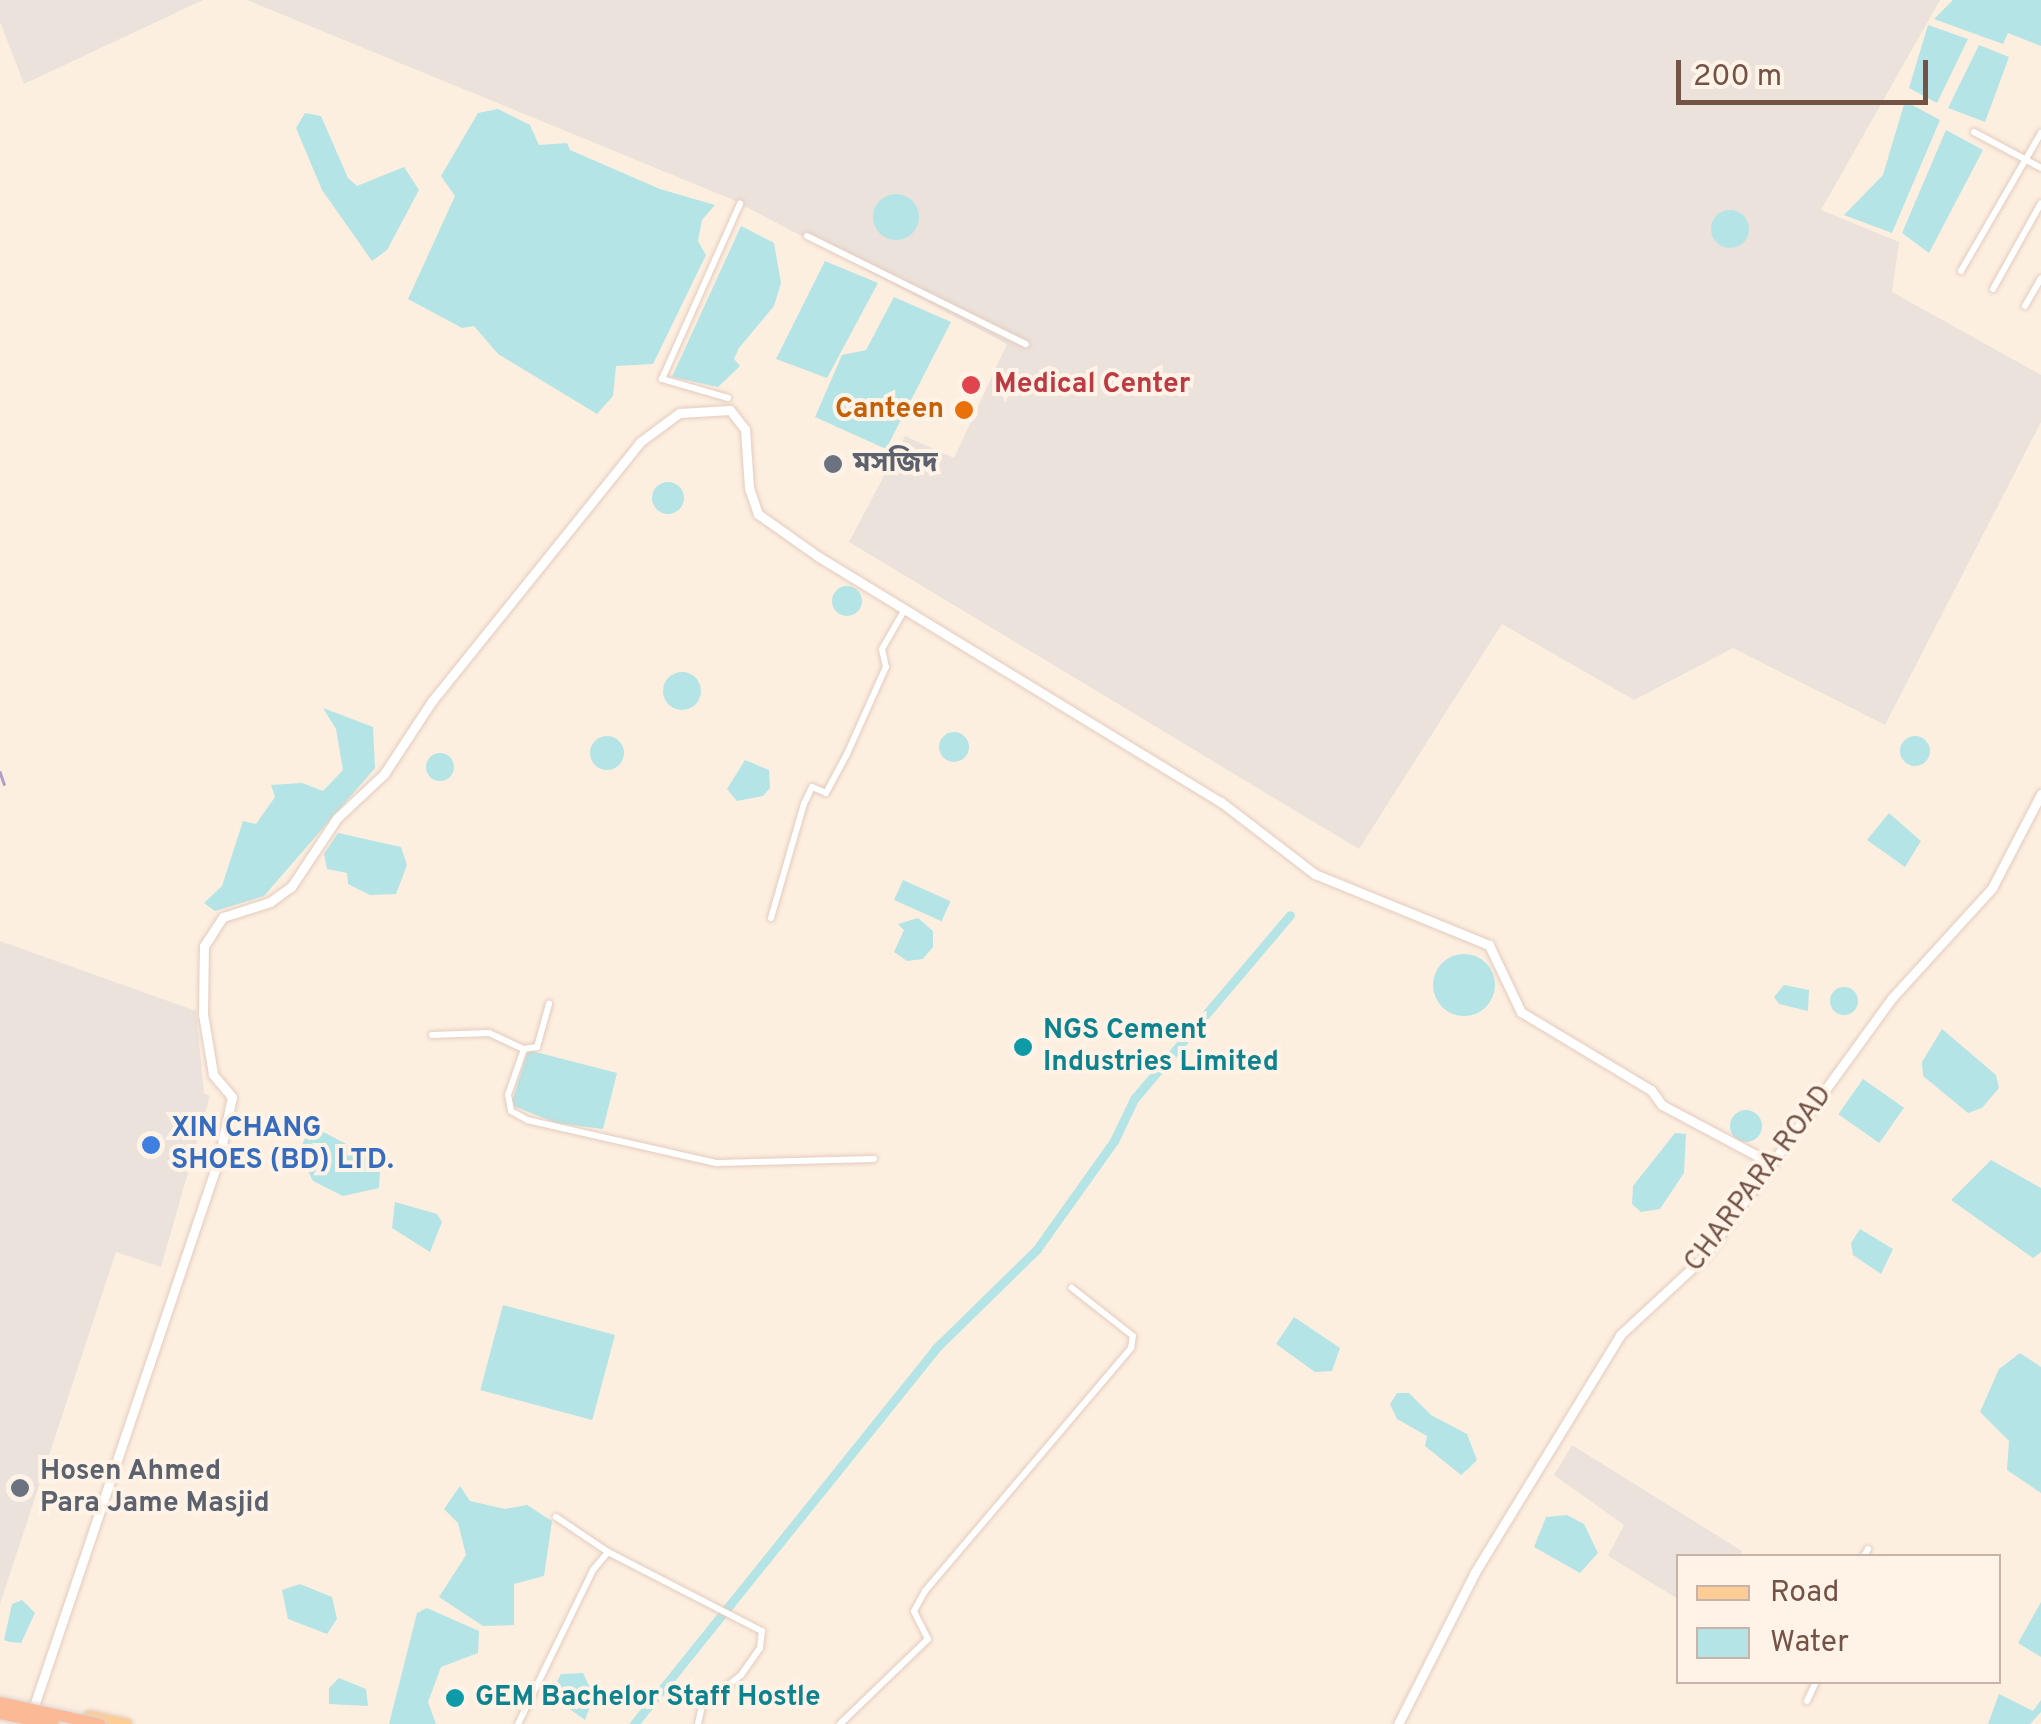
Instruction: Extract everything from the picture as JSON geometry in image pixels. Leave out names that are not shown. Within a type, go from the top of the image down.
[{"type":"highway","points":[[0,1699],[100,1724]]},
{"type":"highway","points":[[1,1718],[52,1724]]},
{"type":"main road","points":[[0,1699],[127,1724]]},
{"type":"main road","points":[[1,1718],[28,1724]]},
{"type":"street","points":[[1974,132],[2041,168]]},
{"type":"street","points":[[1961,271],[2041,133]]},
{"type":"street","points":[[1993,289],[2041,202]]},
{"type":"street","points":[[728,398],[662,379],[740,204]]},
{"type":"street","points":[[807,236],[1026,344]]},
{"type":"street","points":[[2025,306],[2041,278]]},
{"type":"street","points":[[28,1724],[219,1158],[232,1096],[213,1074],[203,1014],[204,946],[223,917],[291,887],[337,818],[384,774],[432,701],[640,442],[680,412],[730,410],[745,429],[758,514],[905,610],[1221,802],[1315,874],[1489,945],[1521,1012],[1652,1090],[1662,1105],[1768,1162]]},
{"type":"street","points":[[771,918],[804,804],[812,787],[826,793],[848,754],[886,666],[882,649],[905,610]]},
{"type":"street","name":"CHARPARA ROAD","points":[[1398,1724],[1475,1572],[1620,1335],[1703,1258],[1768,1162],[1909,976],[1992,888],[2041,794]]},
{"type":"street","points":[[432,1035],[489,1033],[524,1049],[537,1047],[549,1004]]},
{"type":"street","points":[[524,1049],[508,1096],[511,1111],[526,1120],[717,1163],[874,1159]]},
{"type":"street","points":[[840,1724],[928,1639],[914,1611],[925,1591],[1132,1348],[1133,1336],[1072,1288]]},
{"type":"street","points":[[556,1516],[608,1552],[762,1632],[760,1648],[740,1675],[702,1706],[698,1724]]},
{"type":"street","points":[[518,1724],[608,1552]]},
{"type":"street","points":[[1807,1701],[1815,1684]]},
{"type":"shaded area","points":[[0,0],[203,0],[24,84],[0,22]]},
{"type":"shaded area","points":[[247,0],[1940,0],[1821,210],[1899,242],[1892,292],[2041,375],[2041,422],[1885,725],[1733,648],[1634,700],[1502,624],[1359,849],[849,542],[905,436],[954,458],[1007,344],[731,199]]},
{"type":"shaded area","points":[[0,941],[196,1011],[204,1093],[210,1096],[161,1267],[116,1252],[0,1604]]},
{"type":"shaded area","points":[[1572,1445],[1742,1551],[1676,1554],[1676,1598],[1608,1556],[1624,1525],[1554,1475]]},
{"type":"water","points":[[1953,0],[2041,0],[2041,46],[2008,33],[2003,44],[1934,19]]},
{"type":"water","points":[[1928,25],[1968,39],[1937,103],[1909,88]]},
{"type":"water","points":[[1979,45],[2009,57],[1985,122],[1948,108]]},
{"type":"water","points":[[1905,101],[1940,120],[1892,233],[1844,215],[1883,175]]},
{"type":"water","points":[[498,109],[530,125],[539,145],[567,143],[570,150],[660,189],[715,205],[702,220],[698,241],[706,255],[653,364],[616,366],[613,396],[597,414],[498,354],[474,326],[462,328],[408,299],[455,196],[441,176],[478,113]]},
{"type":"water","points":[[305,113],[321,116],[348,178],[357,186],[404,167],[419,190],[387,250],[372,261],[322,190],[296,128]]},
{"type":"water","points":[[1946,130],[1983,150],[1929,253],[1902,233]]},
{"type":"water","points":[[896,194],[912,201],[919,217],[912,233],[896,240],[880,233],[873,217],[880,201]]},
{"type":"water","points":[[1730,210],[1743,216],[1749,229],[1743,242],[1730,248],[1717,242],[1711,229],[1717,216]]},
{"type":"water","points":[[741,226],[774,243],[781,283],[774,306],[739,348],[734,359],[740,366],[718,387],[672,377]]},
{"type":"water","points":[[825,261],[878,283],[827,378],[776,359]]},
{"type":"water","points":[[894,297],[951,322],[886,449],[815,417],[842,355],[866,350]]},
{"type":"water","points":[[668,482],[679,487],[684,498],[679,509],[668,514],[657,509],[652,498],[657,487]]},
{"type":"water","points":[[847,586],[857,591],[862,601],[857,611],[847,616],[837,611],[832,601],[837,591]]},
{"type":"water","points":[[682,672],[695,678],[701,691],[695,704],[682,710],[669,704],[663,691],[669,678]]},
{"type":"water","points":[[323,708],[373,727],[375,768],[264,896],[215,911],[204,903],[222,886],[243,821],[256,824],[275,797],[271,785],[302,783],[323,791],[343,770],[336,729]]},
{"type":"water","points":[[954,732],[965,736],[969,747],[965,758],[954,762],[943,758],[939,747],[943,736]]},
{"type":"water","points":[[607,736],[619,741],[624,753],[619,765],[607,770],[595,765],[590,753],[595,741]]},
{"type":"water","points":[[1915,736],[1926,740],[1930,751],[1926,762],[1915,766],[1904,762],[1900,751],[1904,740]]},
{"type":"water","points":[[440,753],[450,757],[454,767],[450,777],[440,781],[430,777],[426,767],[430,757]]},
{"type":"water","points":[[745,760],[769,770],[770,788],[763,796],[737,801],[727,789]]},
{"type":"water","points":[[1889,813],[1921,841],[1905,867],[1867,840]]},
{"type":"water","points":[[338,833],[401,847],[407,865],[396,894],[370,895],[348,884],[347,873],[327,869],[324,854]]},
{"type":"water","points":[[903,880],[951,901],[942,921],[894,900]]},
{"type":"water","points":[[918,918],[933,931],[933,947],[923,959],[907,961],[894,952],[904,930],[898,924]]},
{"type":"water","points":[[1464,954],[1486,963],[1495,985],[1486,1007],[1464,1016],[1442,1007],[1433,985],[1442,963]]},
{"type":"water","points":[[1784,985],[1809,990],[1808,1011],[1779,1004],[1774,997]]},
{"type":"water","points":[[1844,987],[1854,991],[1858,1001],[1854,1011],[1844,1015],[1834,1011],[1830,1001],[1834,991]]},
{"type":"water","points":[[1942,1029],[1996,1075],[1999,1088],[1982,1108],[1968,1113],[1923,1076],[1922,1062]]},
{"type":"water","points":[[528,1050],[617,1073],[603,1129],[556,1123],[511,1105]]},
{"type":"water","points":[[1863,1079],[1904,1108],[1879,1143],[1838,1114]]},
{"type":"water","points":[[1746,1110],[1757,1115],[1762,1126],[1757,1137],[1746,1142],[1735,1137],[1730,1126],[1735,1115]]},
{"type":"water","points":[[316,1128],[371,1157],[380,1171],[379,1188],[343,1196],[313,1181],[299,1153],[307,1133]]},
{"type":"water","points":[[1675,1133],[1686,1134],[1684,1173],[1660,1209],[1641,1212],[1632,1204],[1633,1186]]},
{"type":"water","points":[[1991,1160],[2041,1188],[2041,1252],[2033,1258],[1951,1200]]},
{"type":"water","points":[[395,1202],[437,1214],[442,1222],[430,1252],[392,1228]]},
{"type":"water","points":[[1860,1229],[1893,1249],[1881,1274],[1853,1255],[1851,1243]]},
{"type":"water","points":[[503,1305],[615,1335],[592,1420],[480,1390]]},
{"type":"water","points":[[1294,1317],[1340,1348],[1332,1371],[1315,1372],[1276,1344]]},
{"type":"water","points":[[2020,1353],[2041,1367],[2041,1493],[2007,1470],[2009,1441],[1980,1412],[1999,1369]]},
{"type":"water","points":[[1397,1393],[1409,1393],[1431,1415],[1467,1434],[1477,1460],[1461,1475],[1425,1446],[1427,1436],[1397,1419],[1390,1404]]},
{"type":"water","points":[[460,1486],[470,1501],[505,1509],[527,1505],[552,1521],[544,1576],[514,1584],[514,1625],[483,1626],[439,1597],[466,1555],[458,1523],[444,1509]]},
{"type":"water","points":[[1567,1515],[1584,1524],[1598,1553],[1580,1573],[1534,1547],[1546,1517]]},
{"type":"water","points":[[300,1584],[332,1597],[337,1619],[327,1634],[288,1619],[282,1590]]},
{"type":"water","points":[[22,1600],[35,1613],[21,1643],[4,1640],[12,1604]]},
{"type":"water","points":[[2041,1602],[2041,1657],[2018,1643]]},
{"type":"water","points":[[427,1608],[479,1631],[478,1653],[441,1667],[428,1702],[436,1724],[389,1724],[417,1613]]},
{"type":"water","points":[[583,1673],[594,1696],[585,1720],[550,1695],[561,1674]]},
{"type":"water","points":[[339,1678],[366,1689],[368,1706],[329,1704],[329,1688]]},
{"type":"water","points":[[1999,1694],[2033,1711],[2041,1700],[2041,1712],[2030,1724],[1988,1724]]},
{"type":"waterway","points":[[634,1724],[935,1349],[1037,1249],[1114,1141],[1134,1099],[1290,915]]},
{"type":"railway","points":[[0,771],[7,791]]},
{"type":"place","name":"Medical Center","points":[[971,385]]},
{"type":"place","name":"Canteen","points":[[964,410]]},
{"type":"place","name":"মসজিদ","points":[[833,464]]},
{"type":"place","name":"NGS Cement Industries Limited","points":[[1023,1047]]},
{"type":"place","name":"XIN CHANG SHOES (BD) LTD.","points":[[151,1145]]},
{"type":"place","name":"Hosen Ahmed Para Jame Masjid","points":[[20,1488]]},
{"type":"place","name":"GEM Bachelor Staff Hostle","points":[[455,1698]]}]
